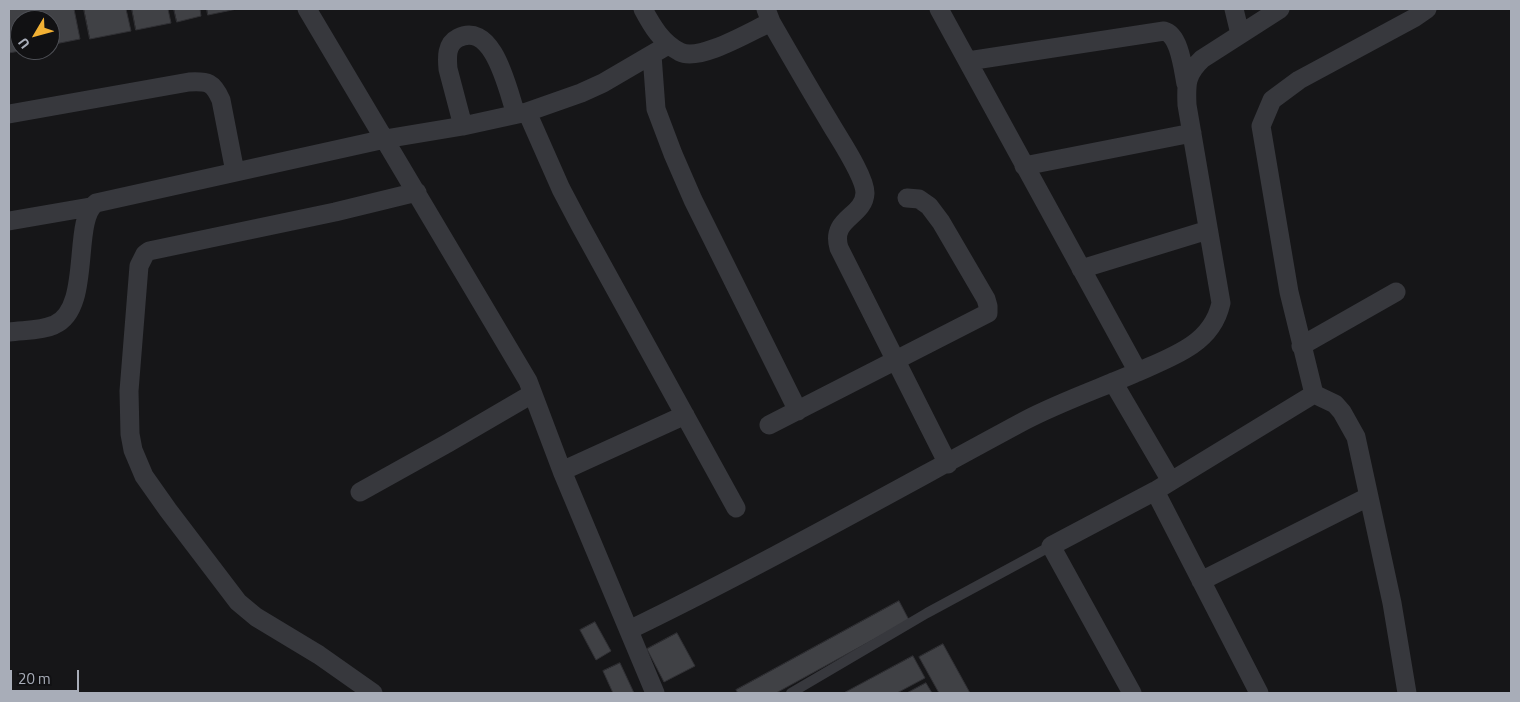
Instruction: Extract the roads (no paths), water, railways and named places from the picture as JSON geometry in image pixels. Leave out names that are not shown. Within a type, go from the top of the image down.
[{"type":"street","points":[[307,9],[528,381],[562,471],[655,693]]},
{"type":"street","points":[[642,9],[654,29],[668,44],[682,53],[692,55],[715,49],[768,15],[862,182],[865,194],[862,203],[839,228],[836,240],[844,260],[948,464]]},
{"type":"street","points":[[939,9],[1138,372]]},
{"type":"street","points":[[1234,9],[1240,34]]},
{"type":"street","points":[[1186,84],[1193,68],[1202,59],[1280,9]]},
{"type":"street","points":[[1407,693],[1392,603],[1356,437],[1335,404],[1314,394],[1301,346],[1288,292],[1261,126],[1272,100],[1299,80],[1414,18],[1427,9]]},
{"type":"street","points":[[629,630],[759,565],[1036,415],[1074,397],[1138,372],[1191,346],[1212,327],[1218,316],[1221,303],[1187,105],[1186,84],[1175,40],[1169,32],[1164,31],[968,61]]},
{"type":"street","points":[[463,126],[449,74],[447,59],[451,43],[464,36],[475,36],[483,40],[490,47],[521,113],[561,190],[736,508]]},
{"type":"street","points":[[9,221],[90,207],[103,201],[385,138],[463,126],[521,113],[581,94],[652,55],[668,44]]},
{"type":"street","points":[[652,55],[656,109],[673,154],[693,200],[798,411]]},
{"type":"street","points":[[9,114],[189,82],[204,81],[211,84],[217,90],[221,100],[235,172]]},
{"type":"street","points":[[1024,166],[1192,133]]},
{"type":"street","points":[[373,693],[319,655],[256,617],[238,602],[144,476],[134,450],[128,416],[128,391],[137,279],[141,259],[149,251],[335,212],[417,192]]},
{"type":"street","points":[[769,425],[988,313],[986,299],[929,206],[919,199],[906,198]]},
{"type":"street","points":[[9,332],[54,325],[68,313],[76,292],[84,225],[90,207]]},
{"type":"street","points":[[1081,269],[1208,230]]},
{"type":"street","points":[[1301,346],[1396,292]]},
{"type":"street","points":[[1113,382],[1171,482]]},
{"type":"street","points":[[360,492],[532,394]]},
{"type":"street","points":[[1132,693],[1051,546],[1171,482],[1314,394]]},
{"type":"street","points":[[562,471],[686,415]]},
{"type":"street","points":[[1155,491],[1259,693]]},
{"type":"street","points":[[1201,581],[1368,497]]},
{"type":"lane","points":[[791,693],[927,613],[1051,546]]},
{"type":"lane","points":[[808,683],[813,693]]}]
